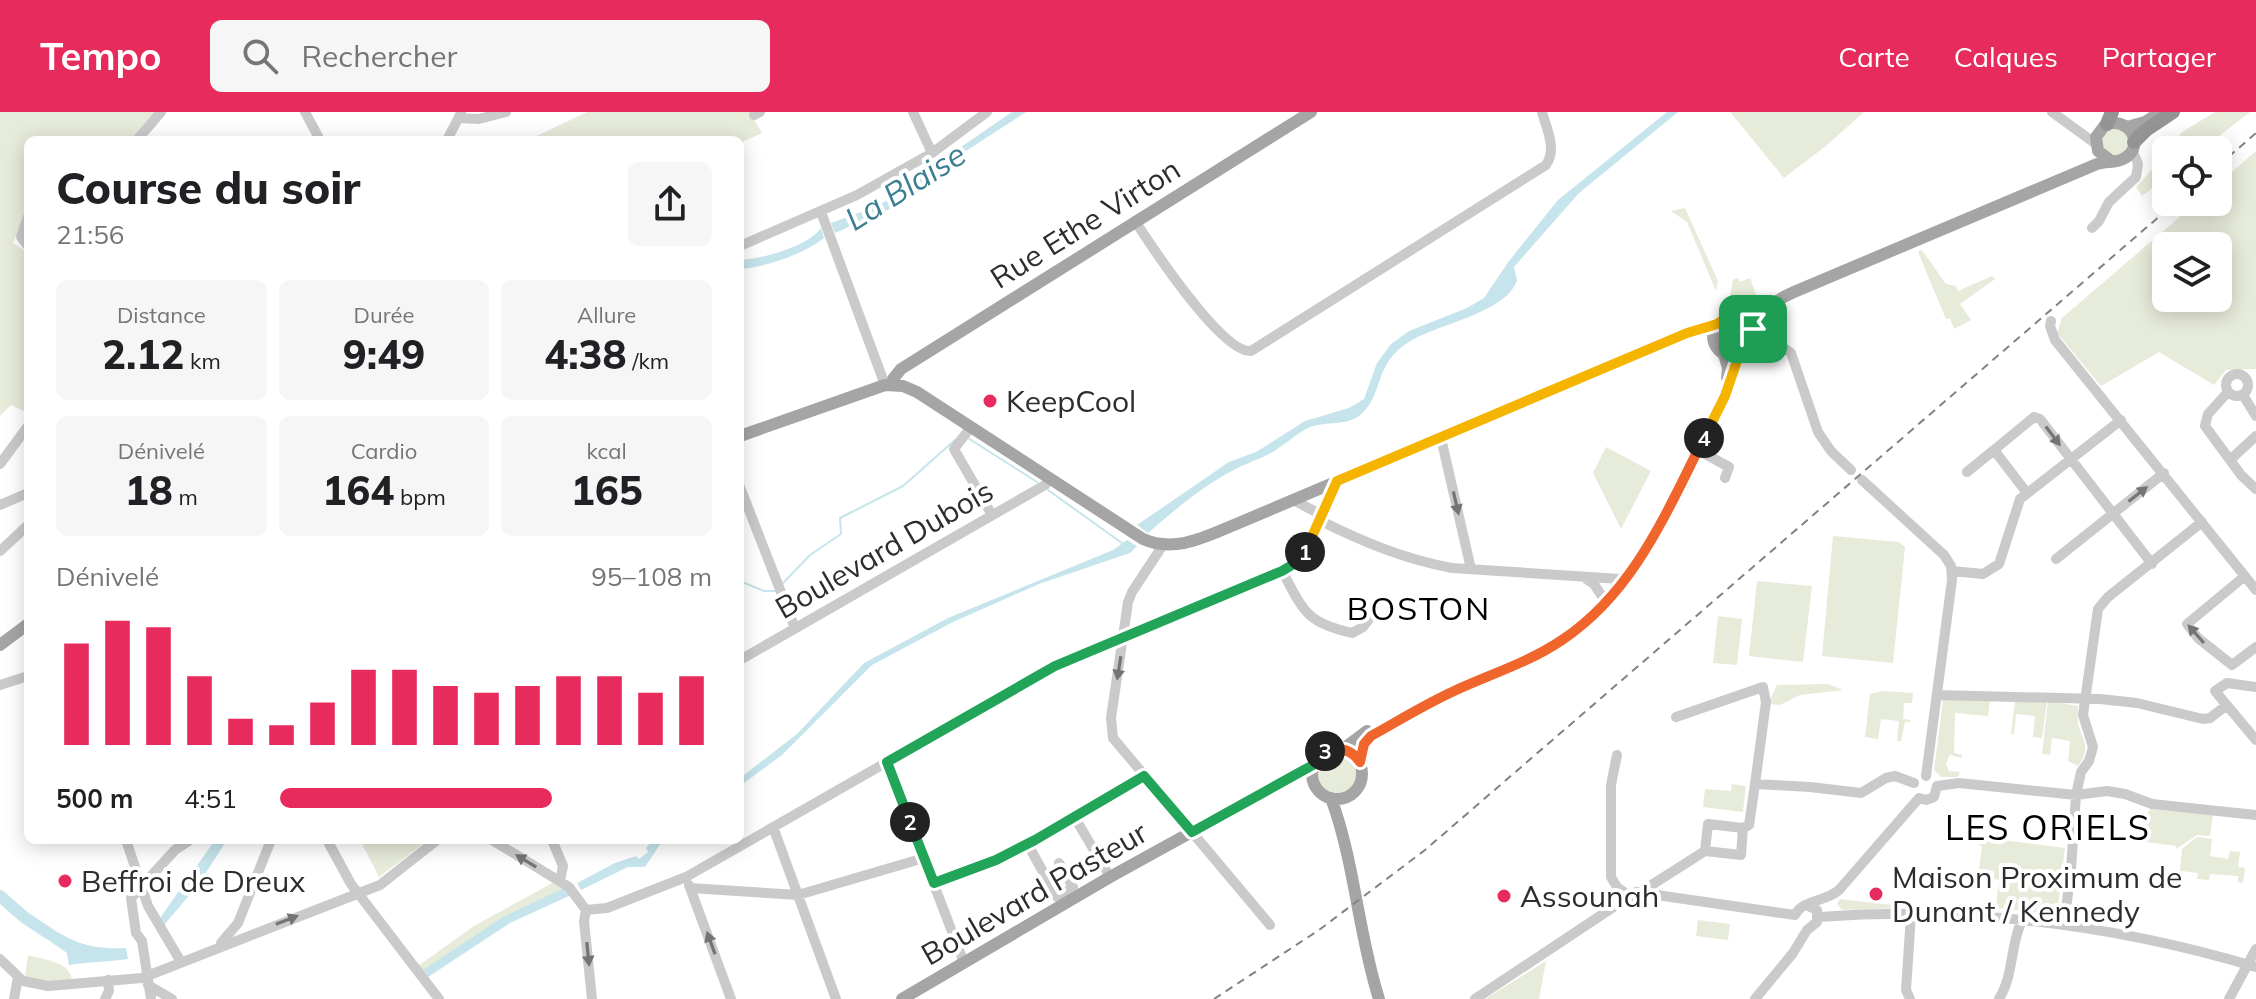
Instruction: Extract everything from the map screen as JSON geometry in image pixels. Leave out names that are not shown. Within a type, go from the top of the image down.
[{"type":"highway","points":[[2133,146],[2146,130],[2173,112]]},
{"type":"main road","name":"Rue Ethe Virton","points":[[889,385],[901,369],[1311,112]]},
{"type":"main road","points":[[1313,765],[1313,783],[1320,793],[1331,798],[1347,797],[1361,783],[1363,774],[1360,762],[1364,744],[1371,736],[1439,698],[1547,649],[1595,613],[1619,588],[1644,554],[1725,396],[1741,355],[1748,350],[1756,320],[1767,308],[1794,292],[2126,157],[2133,146],[2121,112]]},
{"type":"main road","points":[[744,435],[889,385],[917,392],[1143,539],[1163,545],[1178,545],[1293,500],[1687,333],[1717,324],[1727,317],[1742,317],[1788,288],[2073,169],[2089,157],[2096,146],[2097,135],[2107,121],[2126,126],[2139,124],[2161,112]]},
{"type":"main road","points":[[2096,146],[2101,155],[2113,160]]},
{"type":"main road","points":[[1742,317],[1753,334]]},
{"type":"main road","points":[[1714,341],[1717,324]]},
{"type":"main road","points":[[1192,832],[1313,765],[1325,751],[1343,749],[1411,705],[1547,644],[1603,598],[1620,579],[1648,536],[1719,398],[1728,371],[1724,354],[1714,341],[1687,333]]},
{"type":"main road","points":[[1724,354],[1741,355]]},
{"type":"main road","points":[[0,645],[24,627]]},
{"type":"main road","points":[[1343,749],[1360,762]]},
{"type":"main road","points":[[1192,832],[1235,814],[1294,781],[1313,783]]},
{"type":"main road","points":[[1343,829],[1347,797]]},
{"type":"main road","points":[[1331,798],[1343,829],[1376,999]]},
{"type":"main road","name":"Boulevard Pasteur","points":[[902,999],[1192,832]]},
{"type":"street","points":[[140,136],[161,112]]},
{"type":"street","points":[[305,112],[318,136]]},
{"type":"street","points":[[449,136],[460,115],[479,119],[506,112]]},
{"type":"street","points":[[913,112],[932,153]]},
{"type":"street","points":[[744,244],[822,215],[932,153],[987,112]]},
{"type":"street","points":[[1135,221],[1196,305],[1233,344],[1251,351],[1546,165],[1551,158],[1551,145],[1542,112]]},
{"type":"street","points":[[2052,112],[2096,146]]},
{"type":"street","points":[[2071,128],[2088,131],[2107,121]]},
{"type":"street","points":[[2092,228],[2109,202],[2134,180],[2138,168],[2133,146]]},
{"type":"street","points":[[2113,160],[2138,168]]},
{"type":"street","points":[[822,215],[889,385]]},
{"type":"street","points":[[2051,321],[2055,340],[2256,590]]},
{"type":"street","points":[[1753,334],[1791,353],[1818,432],[1831,451],[1851,470]]},
{"type":"street","points":[[2228,392],[2236,397],[2243,395],[2248,384],[2246,379],[2239,374],[2228,380],[2228,392],[2208,414],[2205,423],[2230,460],[2256,489]]},
{"type":"street","points":[[2243,395],[2256,416]]},
{"type":"street","points":[[1967,472],[2034,417],[2040,419],[2152,564]]},
{"type":"street","points":[[1952,571],[1983,574],[1999,564],[2017,507],[2027,493],[2121,420]]},
{"type":"street","points":[[971,427],[954,449],[992,515]]},
{"type":"street","points":[[0,464],[24,431]]},
{"type":"street","points":[[2230,460],[2256,436]]},
{"type":"street","points":[[1441,438],[1471,569]]},
{"type":"street","points":[[1698,450],[1729,467],[1725,478]]},
{"type":"street","points":[[1994,450],[2027,493]]},
{"type":"street","points":[[2056,559],[2164,473]]},
{"type":"street","name":"Boulevard Dubois","points":[[744,658],[1045,485],[1050,479]]},
{"type":"street","points":[[1862,480],[1944,555],[1952,571],[1926,776]]},
{"type":"street","points":[[586,910],[607,908],[688,882],[773,827],[1055,666],[1282,571],[1304,553],[1337,481]]},
{"type":"street","points":[[0,505],[24,495]]},
{"type":"street","points":[[744,497],[795,628]]},
{"type":"street","points":[[1293,500],[1384,551],[1425,563],[1452,568],[1620,579]]},
{"type":"street","points":[[2064,925],[2076,795],[2081,772],[2089,761],[2093,747],[2083,721],[2098,609],[2108,597],[2202,522]]},
{"type":"street","points":[[0,551],[24,529]]},
{"type":"street","points":[[1163,545],[1129,596],[1111,729],[1114,742],[1270,925]]},
{"type":"street","points":[[1282,571],[1304,610],[1315,622],[1352,633],[1363,627],[1371,616]]},
{"type":"street","points":[[1579,576],[1594,584],[1603,598]]},
{"type":"street","points":[[2245,576],[2187,624],[2198,638],[2232,665],[2256,647]]},
{"type":"street","points":[[0,685],[24,677]]},
{"type":"street","points":[[2256,687],[2227,683],[2215,691],[2256,740]]},
{"type":"street","points":[[1676,717],[1763,687],[1766,702],[1749,825],[1743,828],[1708,824],[1705,851]]},
{"type":"street","points":[[1937,695],[2084,698],[2137,703],[2203,719],[2210,718],[2227,705]]},
{"type":"street","points":[[1617,755],[1611,785],[1611,877],[1617,887],[1631,897]]},
{"type":"street","points":[[887,762],[964,963]]},
{"type":"street","points":[[934,883],[996,860],[1075,818],[1144,776]]},
{"type":"street","points":[[1755,784],[1861,793],[1895,776],[1914,783]]},
{"type":"street","points":[[1926,776],[1933,779],[1937,786],[1934,797],[1926,800],[1914,792],[1914,783],[1926,776]]},
{"type":"street","points":[[1937,786],[1959,783],[2076,795],[2117,792],[2152,804],[2256,815]]},
{"type":"street","points":[[1755,999],[1790,957],[1801,923],[1799,908],[1828,899],[1839,890],[1919,798]]},
{"type":"street","points":[[1075,818],[1110,877]]},
{"type":"street","points":[[773,827],[836,999]]},
{"type":"street","points":[[1648,894],[1650,886],[1705,851],[1741,855],[1743,828]]},
{"type":"street","points":[[1027,843],[1057,897],[1073,887],[1059,863]]},
{"type":"street","points":[[127,844],[148,906],[181,962]]},
{"type":"street","points":[[151,999],[142,941],[136,934],[130,903],[132,895],[183,844]]},
{"type":"street","points":[[216,947],[238,923],[269,844]]},
{"type":"street","points":[[329,844],[358,893],[439,999]]},
{"type":"street","points":[[0,959],[23,981],[52,987],[108,980],[148,980],[216,947],[380,885],[432,844]]},
{"type":"street","points":[[498,844],[568,888],[586,910],[584,921],[592,999]]},
{"type":"street","points":[[554,844],[568,888]]},
{"type":"street","points":[[688,882],[798,895],[924,858]]},
{"type":"street","points":[[688,882],[731,999]]},
{"type":"street","points":[[1475,999],[1636,892],[1816,924],[1818,914],[1832,902],[1839,890]]},
{"type":"street","points":[[1832,902],[1835,912],[1841,916]]},
{"type":"street","points":[[1806,905],[1813,906],[1818,914]]},
{"type":"street","points":[[1818,914],[1911,915],[2064,925],[2168,943],[2252,966]]},
{"type":"street","points":[[1910,999],[1906,990],[1911,915]]},
{"type":"street","points":[[1999,999],[2007,987],[2015,935],[2022,920]]},
{"type":"street","points":[[1748,999],[1792,945],[1801,923]]},
{"type":"street","points":[[2229,999],[2252,966],[2256,949]]},
{"type":"street","points":[[14,999],[18,977]]},
{"type":"street","points":[[105,999],[109,991],[108,980]]},
{"type":"street","points":[[148,980],[172,999]]},
{"type":"green space","points":[[0,112],[156,112],[136,136],[24,136],[24,217],[13,243],[24,250],[24,411],[11,405],[0,416]]},
{"type":"green space","points":[[587,112],[754,112],[751,114],[762,133],[744,141],[744,136],[536,136]]},
{"type":"green space","points":[[1730,112],[1864,112],[1784,178]]},
{"type":"green space","points":[[2215,112],[2250,112],[2219,136],[2179,136]]},
{"type":"green space","points":[[2115,129],[2124,133],[2128,142],[2124,151],[2115,155],[2106,151],[2102,142],[2106,133]]},
{"type":"green space","points":[[2256,151],[2256,369],[2226,370],[2214,385],[2159,352],[2101,386],[2057,333],[2062,318],[2152,241],[2152,312],[2232,312],[2232,232],[2162,232],[2181,216],[2232,216],[2232,172]]},
{"type":"green space","points":[[2152,169],[2152,188],[2142,196],[2136,187]]},
{"type":"green space","points":[[1685,208],[1718,281],[1716,291],[1687,222],[1671,211]]},
{"type":"green space","points":[[1922,250],[1946,284],[1956,286],[1958,291],[1992,276],[1995,279],[1960,304],[1971,320],[1954,329],[1950,318],[1946,319],[1920,257],[1918,251]]},
{"type":"green space","points":[[1738,278],[1740,282],[1750,278],[1757,297],[1731,306],[1733,280]]},
{"type":"green space","points":[[1733,321],[1743,326],[1748,336],[1743,346],[1733,351],[1723,346],[1718,336],[1723,326]]},
{"type":"green space","points":[[1606,447],[1651,471],[1621,529],[1593,473]]},
{"type":"green space","points":[[1833,536],[1899,542],[1905,547],[1893,663],[1822,656]]},
{"type":"green space","points":[[1757,581],[1812,586],[1803,662],[1749,656]]},
{"type":"green space","points":[[1718,616],[1742,619],[1737,665],[1713,663]]},
{"type":"green space","points":[[1828,684],[1843,690],[1800,695],[1780,705],[1768,704],[1777,685]]},
{"type":"green space","points":[[1882,691],[1913,693],[1912,703],[1904,703],[1903,719],[1911,720],[1905,722],[1901,741],[1897,741],[1899,721],[1881,719],[1878,739],[1865,737],[1870,694]]},
{"type":"green space","points":[[1943,700],[1990,700],[1988,716],[1955,713],[1954,753],[1962,755],[1962,758],[1950,755],[1946,764],[1949,771],[1960,772],[1958,777],[1941,777],[1934,770]]},
{"type":"green space","points":[[2015,701],[2047,701],[2042,738],[2033,737],[2035,716],[2016,714],[2014,734],[2011,734]]},
{"type":"green space","points":[[2048,701],[2078,706],[2078,724],[2085,747],[2078,766],[2068,761],[2070,741],[2052,738],[2050,755],[2042,754]]},
{"type":"green space","points":[[1336,754],[1350,760],[1356,774],[1350,788],[1336,794],[1322,788],[1316,774],[1322,760]]},
{"type":"green space","points":[[1732,784],[1746,786],[1743,812],[1703,807],[1705,789],[1731,791]]},
{"type":"green space","points":[[2150,809],[2213,815],[2210,836],[2197,835],[2176,849],[2176,846],[2132,840]]},
{"type":"green space","points":[[1979,837],[2065,848],[2057,915],[1996,908],[1999,880],[1994,879],[1994,871],[1979,869],[1982,846],[1978,845]]},
{"type":"green space","points":[[2197,837],[2212,839],[2210,856],[2228,859],[2230,851],[2240,852],[2238,867],[2245,868],[2243,883],[2238,882],[2238,876],[2210,874],[2209,880],[2197,879],[2198,873],[2182,871],[2181,877],[2173,876],[2174,870],[2180,870],[2182,849]]},
{"type":"green space","points":[[362,844],[423,844],[379,877]]},
{"type":"green space","points":[[556,881],[569,891],[525,908],[423,973],[418,966],[474,926]]},
{"type":"green space","points":[[1840,899],[1901,908],[1842,910],[1837,904]]},
{"type":"green space","points":[[1698,920],[1730,924],[1728,940],[1696,936]]},
{"type":"green space","points":[[28,955],[61,965],[72,979],[50,982],[25,977]]},
{"type":"green space","points":[[1546,961],[1539,999],[1485,999]]},
{"type":"water","points":[[1012,112],[1026,112],[969,149],[894,207],[835,233],[831,223],[877,206],[902,192]]},
{"type":"water","points":[[1667,112],[1678,112],[1579,193],[1514,267],[1517,280],[1500,301],[1470,317],[1421,336],[1398,350],[1384,370],[1367,408],[1359,416],[1306,429],[1270,453],[1210,484],[1148,533],[1137,525],[1229,462],[1256,452],[1305,421],[1349,408],[1364,399],[1377,363],[1391,344],[1409,331],[1484,298],[1558,200]]},
{"type":"water","points":[[821,228],[824,238],[773,263],[744,269],[744,259],[784,250],[815,235]]},
{"type":"water","points":[[1127,540],[1137,546],[1130,553],[1039,584],[953,622],[872,665],[782,755],[744,783],[744,775],[797,734],[864,663],[948,618],[1113,550]]},
{"type":"water","points":[[212,844],[224,844],[198,885],[164,925],[160,918]]},
{"type":"water","points":[[650,844],[660,844],[645,867],[628,867],[581,890],[577,883],[615,863],[636,856],[639,859],[648,852],[646,848]]},
{"type":"water","points":[[564,888],[571,895],[510,923],[428,977],[423,970],[503,917]]},
{"type":"water","points":[[38,920],[79,943],[126,948],[128,959],[69,965],[67,953],[34,930]]},
{"type":"waterway","points":[[968,438],[1037,482]]},
{"type":"waterway","points":[[783,583],[810,555],[841,534],[840,518],[903,486],[955,440]]},
{"type":"waterway","points":[[1048,490],[1122,543]]},
{"type":"waterway","points":[[744,583],[764,591],[777,591]]},
{"type":"waterway","name":"La Blaise","points":[[0,896],[48,933]]},
{"type":"railway","points":[[2232,154],[2256,133]]},
{"type":"railway","points":[[1214,999],[1319,930],[1425,850],[2160,216]]},
{"type":"place","name":"KeepCool","points":[[990,401]]},
{"type":"place","name":"Beffroi de Dreux","points":[[65,881]]},
{"type":"place","name":"Maison Proximum de Dunant / Kennedy","points":[[1876,894]]},
{"type":"place","name":"Assounah","points":[[1504,896]]},
{"type":"district","name":"BOSTON","points":[[1419,608]]},
{"type":"district","name":"LES ORIELS","points":[[2048,827]]},
{"type":"route","points":[[1727,317],[1744,319],[1753,329],[1752,345],[1738,358],[1725,396],[1644,554],[1606,603],[1562,640],[1521,662],[1439,698],[1371,736],[1364,744],[1360,762],[1347,750],[1328,750],[1313,765],[1192,832],[1144,776],[1053,831],[996,860],[934,883],[887,762],[1055,666],[1289,568],[1304,553],[1337,481],[1687,333],[1717,324],[1727,317]]}]
